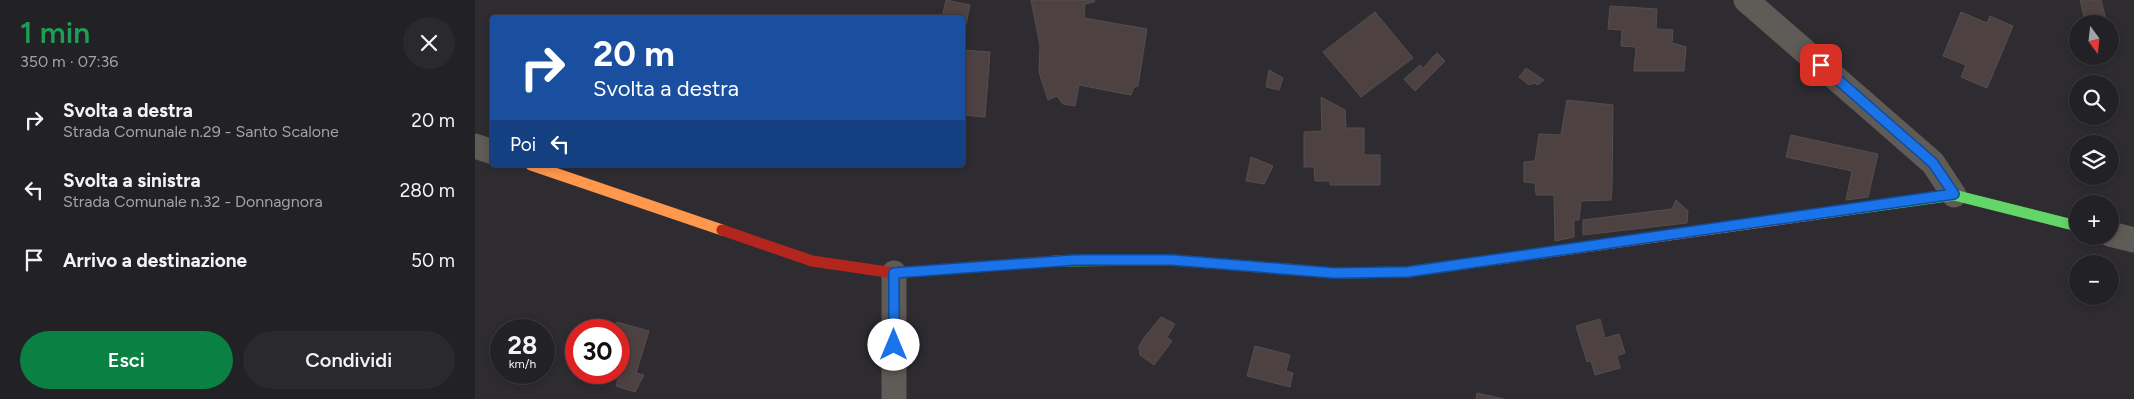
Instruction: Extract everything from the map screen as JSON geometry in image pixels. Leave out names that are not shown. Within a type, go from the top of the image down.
[{"type":"street","points":[[1746,0],[1933,163],[1954,194]]},
{"type":"street","points":[[475,146],[490,151]]},
{"type":"street","points":[[537,167],[812,261],[894,273],[1075,260],[1172,260],[1334,273],[1407,272],[1954,194],[2069,224]]},
{"type":"street","points":[[2119,236],[2134,240]]},
{"type":"street","points":[[894,273],[894,399]]},
{"type":"building","points":[[946,0],[970,5],[965,29],[965,15],[943,15]]},
{"type":"building","points":[[1031,0],[1095,0],[1085,4],[1084,18],[1147,29],[1138,86],[1134,87],[1131,95],[1079,85],[1075,106],[1063,104],[1057,96],[1048,100],[1039,72],[1040,46]]},
{"type":"building","points":[[2080,0],[2101,0],[2105,15],[2084,15]]},
{"type":"building","points":[[1610,6],[1657,9],[1656,29],[1673,30],[1672,43],[1686,47],[1684,71],[1634,71],[1636,47],[1621,46],[1622,30],[1608,29]]},
{"type":"building","points":[[1375,12],[1413,58],[1361,97],[1323,52]]},
{"type":"building","points":[[1961,12],[1987,23],[1990,16],[2013,26],[1987,88],[1961,77],[1966,65],[1943,56]]},
{"type":"building","points":[[965,50],[990,52],[985,117],[965,115]]},
{"type":"building","points":[[1437,53],[1445,61],[1415,91],[1404,79],[1420,65],[1423,68]]},
{"type":"building","points":[[1526,68],[1544,80],[1538,85],[1534,83],[1529,85],[1519,77]]},
{"type":"building","points":[[1269,70],[1283,78],[1279,90],[1266,87]]},
{"type":"building","points":[[1321,97],[1345,110],[1346,128],[1364,128],[1364,155],[1380,155],[1380,185],[1330,185],[1330,181],[1315,181],[1314,167],[1304,167],[1304,132],[1322,131]]},
{"type":"building","points":[[1567,100],[1613,105],[1611,200],[1581,201],[1579,220],[1574,220],[1574,237],[1555,241],[1554,195],[1536,195],[1535,183],[1524,182],[1524,162],[1535,161],[1539,134],[1561,135]]},
{"type":"building","points":[[1791,135],[1878,154],[1868,197],[1846,200],[1852,171],[1786,157]]},
{"type":"building","points":[[1251,157],[1273,166],[1264,184],[1246,181]]},
{"type":"building","points":[[1676,200],[1688,211],[1687,223],[1583,235],[1583,220],[1672,209]]},
{"type":"building","points":[[1161,317],[1175,324],[1167,337],[1172,341],[1154,365],[1140,355],[1139,347],[1143,339]]},
{"type":"building","points":[[1600,319],[1605,338],[1619,334],[1625,353],[1617,356],[1620,368],[1595,375],[1591,361],[1587,362],[1576,326]]},
{"type":"building","points":[[630,326],[649,331],[636,373],[644,375],[635,392],[616,386],[617,384],[630,384]]},
{"type":"building","points":[[1255,346],[1290,355],[1286,371],[1293,373],[1290,387],[1247,376]]},
{"type":"building","points":[[1477,393],[1504,399],[1476,399]]},
{"type":"traffic: fast","points":[[1825,213],[1954,195],[2069,224]]},
{"type":"traffic: fast","points":[[1054,261],[1172,260],[1334,273],[1407,272],[1542,253]]},
{"type":"traffic: slow","points":[[537,167],[722,230]]},
{"type":"traffic: slow","points":[[1542,253],[1825,213]]},
{"type":"traffic: jam","points":[[722,230],[812,261],[894,273],[1054,261]]},
{"type":"route","points":[[894,345],[894,273],[1075,260],[1172,260],[1334,273],[1407,272],[1954,194],[1933,163],[1821,65]]}]
